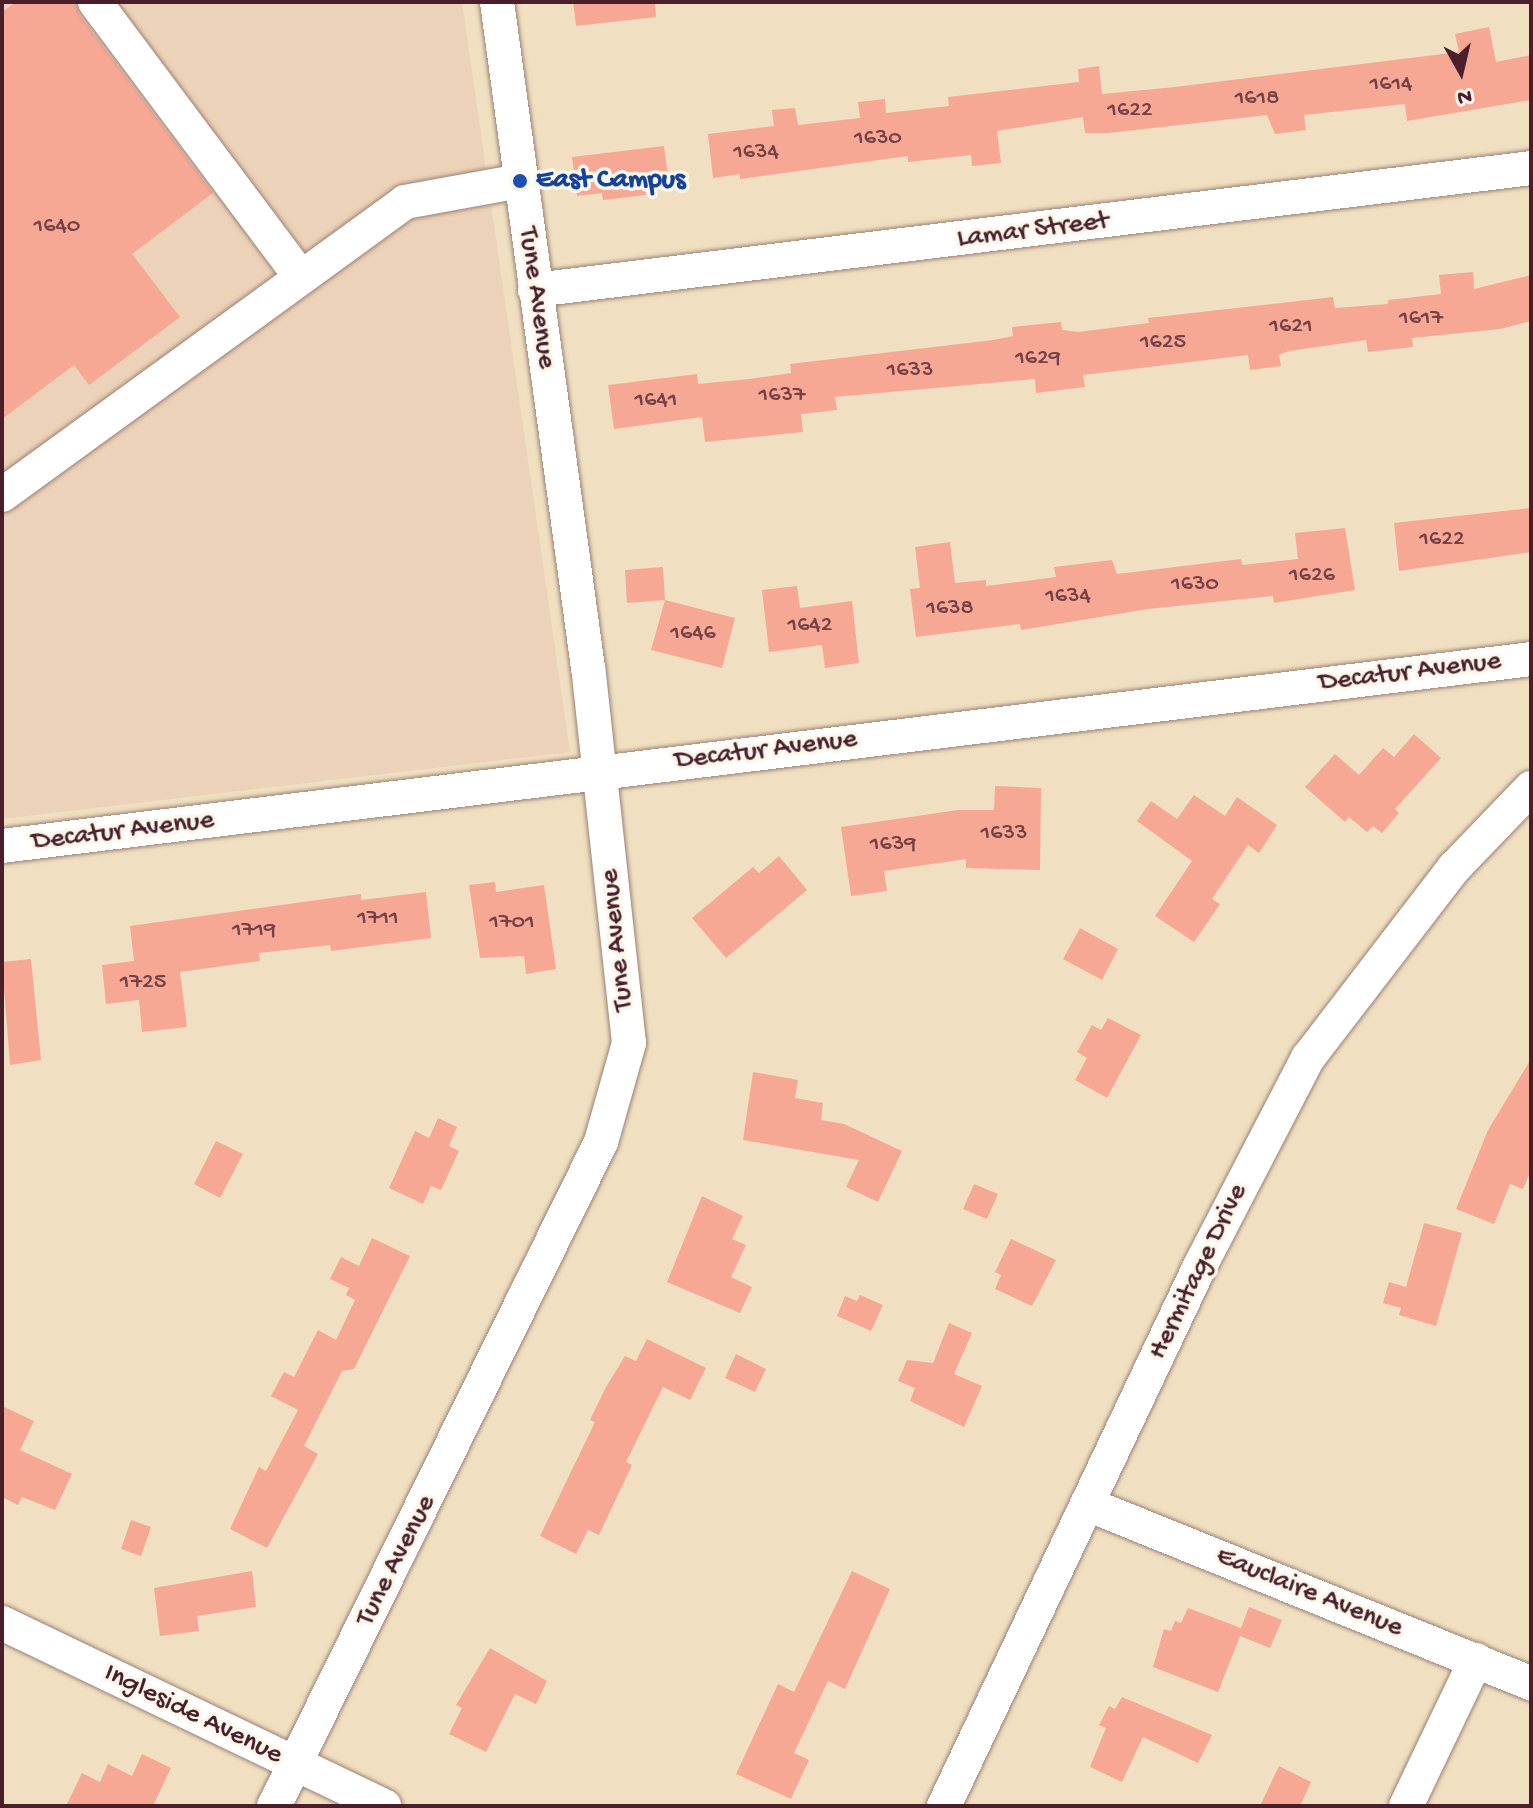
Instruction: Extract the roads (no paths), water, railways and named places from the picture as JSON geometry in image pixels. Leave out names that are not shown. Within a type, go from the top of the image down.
[{"type":"street","points":[[95,2],[299,275]]},
{"type":"street","name":"Tune Avenue","points":[[274,1806],[437,1482],[613,1111],[629,1043],[628,1008],[599,772],[497,2]]},
{"type":"street","name":"Lamar Street","points":[[535,290],[1531,168]]},
{"type":"street","points":[[2,495],[299,275],[405,202],[520,181]]},
{"type":"street","name":"Decatur Avenue","points":[[2,846],[1531,659]]},
{"type":"street","name":"Hermitage Drive","points":[[944,1806],[1199,1268],[1308,1058],[1454,868],[1531,788]]},
{"type":"street","name":"Eauclaire Avenue","points":[[1087,1504],[1531,1683]]},
{"type":"street","name":"Ingleside Avenue","points":[[2,1623],[384,1806]]},
{"type":"street","points":[[1406,1806],[1476,1660]]},
{"type":"place","name":"East Campus","points":[[520,181]]}]
